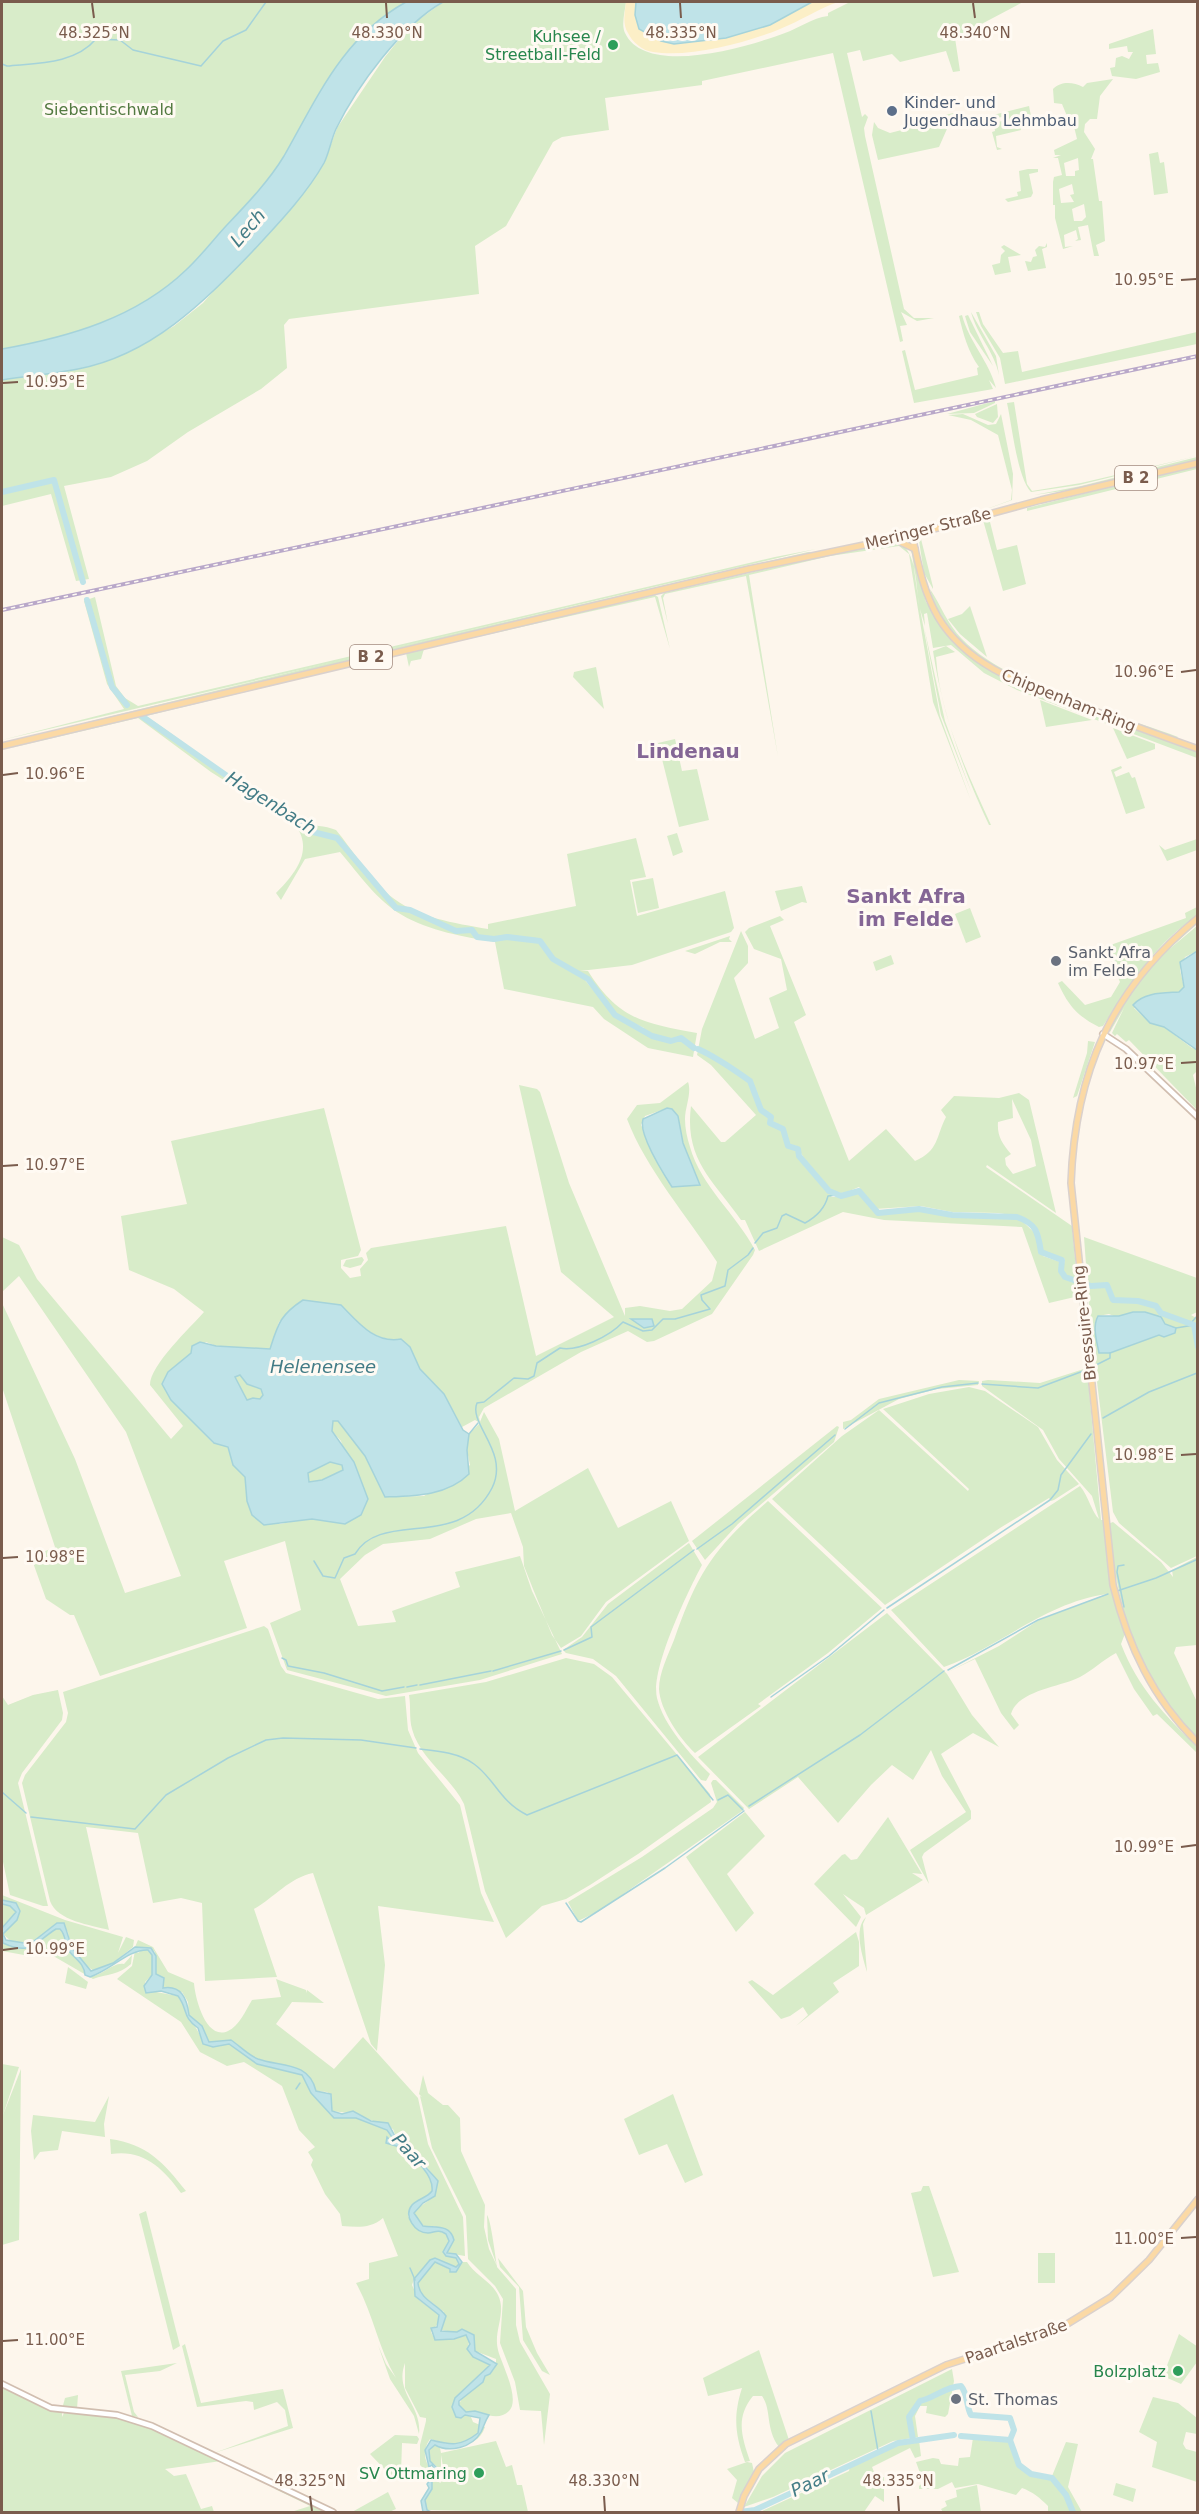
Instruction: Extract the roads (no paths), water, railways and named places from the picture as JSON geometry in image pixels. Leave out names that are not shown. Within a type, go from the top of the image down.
[{"type":"main road","name":"Meringer Straße","points":[[2,746],[658,591],[912,535],[1041,500],[1197,463]]},
{"type":"main road","name":"Chippenham-Ring","points":[[912,535],[925,587],[939,618],[960,644],[985,664],[1020,683],[1197,749]]},
{"type":"main road","points":[[893,539],[915,549]]},
{"type":"main road","name":"Bressuire-Ring","points":[[1197,918],[1144,969],[1102,1034],[1085,1080],[1073,1138],[1072,1211],[1108,1545],[1119,1610],[1150,1684],[1165,1707],[1197,1743]]},
{"type":"main road","name":"Paartalstraße","points":[[739,2510],[759,2469],[786,2444],[952,2362],[1050,2332],[1085,2315],[1125,2286],[1197,2199]]},
{"type":"street","points":[[1102,1034],[1126,1049],[1197,1117]]},
{"type":"street","points":[[2,2384],[51,2409],[117,2415],[152,2426],[333,2512]]},
{"type":"water","name":"Lech","points":[[406,2],[443,2],[427,12],[412,26],[368,76],[345,112],[334,133],[324,163],[309,187],[252,252],[195,308],[152,339],[104,362],[78,369],[2,380],[2,349],[52,338],[100,323],[146,301],[186,270],[271,175],[321,90],[349,50],[384,16]]},
{"type":"water","points":[[636,2],[812,2],[770,25],[726,38],[674,44],[661,41],[639,29],[635,15]]},
{"type":"water","points":[[1197,951],[1197,1050],[1164,1027],[1150,1023],[1133,1005],[1148,995],[1179,992],[1184,987],[1180,962]]},
{"type":"water","points":[[667,1108],[672,1109],[678,1116],[683,1143],[700,1185],[672,1187],[644,1134],[643,1119]]},
{"type":"water","name":"Helenensee","points":[[303,1300],[341,1305],[374,1335],[391,1340],[401,1339],[410,1347],[420,1369],[444,1394],[463,1430],[469,1434],[467,1450],[469,1474],[451,1487],[440,1491],[385,1497],[365,1456],[338,1421],[333,1421],[332,1431],[354,1462],[368,1499],[361,1515],[345,1524],[312,1519],[264,1525],[252,1515],[247,1501],[245,1477],[233,1465],[228,1447],[214,1443],[171,1400],[162,1384],[168,1372],[191,1353],[192,1346],[200,1342],[216,1346],[270,1349],[281,1321],[289,1310]],"holes":[[[240,1375],[247,1384],[261,1389],[263,1395],[260,1399],[247,1400],[235,1377]],[[330,1462],[342,1465],[343,1470],[322,1480],[309,1482],[308,1473]]]},
{"type":"water","points":[[1133,1312],[1145,1312],[1161,1317],[1165,1324],[1176,1328],[1175,1333],[1164,1337],[1159,1335],[1110,1353],[1099,1353],[1095,1330],[1098,1316],[1119,1316]]},
{"type":"water","points":[[631,1319],[652,1319],[654,1326],[644,1328]]},
{"type":"water","points":[[2,1900],[16,1903],[20,1911],[17,1920],[3,1934],[6,1940],[30,1944],[57,1923],[64,1923],[72,1948],[91,1971],[113,1963],[135,1947],[151,1948],[156,1956],[156,1974],[164,1978],[163,1988],[174,1989],[182,1994],[187,2003],[189,2015],[202,2026],[209,2042],[231,2040],[258,2059],[300,2070],[307,2074],[316,2091],[331,2094],[332,2111],[342,2114],[353,2111],[371,2121],[388,2123],[397,2140],[409,2142],[417,2157],[438,2181],[435,2196],[423,2203],[414,2213],[423,2226],[449,2231],[454,2240],[447,2253],[456,2254],[462,2262],[456,2272],[450,2272],[450,2269],[435,2262],[418,2283],[419,2289],[425,2298],[446,2316],[441,2331],[457,2332],[462,2329],[474,2335],[475,2351],[497,2364],[490,2374],[485,2376],[483,2382],[459,2401],[459,2405],[466,2412],[475,2411],[489,2415],[481,2432],[472,2442],[460,2448],[447,2449],[435,2445],[429,2450],[430,2461],[440,2471],[440,2475],[432,2481],[432,2489],[425,2500],[427,2510],[431,2512],[423,2512],[421,2501],[429,2488],[427,2484],[436,2472],[432,2465],[429,2467],[425,2450],[431,2440],[455,2444],[466,2441],[478,2433],[480,2418],[465,2415],[461,2418],[456,2417],[452,2407],[455,2398],[490,2365],[473,2357],[467,2349],[470,2344],[466,2335],[454,2339],[435,2340],[431,2328],[437,2327],[439,2315],[415,2296],[414,2279],[430,2260],[435,2258],[456,2267],[459,2264],[456,2258],[446,2256],[443,2252],[449,2241],[446,2234],[439,2231],[423,2232],[415,2227],[410,2219],[412,2205],[432,2191],[427,2173],[402,2148],[386,2143],[387,2137],[390,2140],[392,2137],[387,2130],[356,2118],[334,2118],[311,2093],[302,2075],[257,2064],[229,2044],[213,2047],[203,2044],[198,2028],[187,2016],[178,1996],[161,1991],[146,1993],[144,1986],[152,1975],[152,1955],[148,1950],[127,1956],[90,1977],[85,1975],[81,1965],[67,1949],[60,1929],[56,1929],[26,1948],[12,1947],[3,1943],[2,1928],[16,1912],[10,1906],[2,1904]]},
{"type":"waterway","points":[[2,64],[7,66],[31,64],[67,58],[78,53],[96,39],[120,40],[133,50],[201,66],[223,41],[246,30],[266,2]]},
{"type":"waterway","name":"Hagenbach","points":[[2,492],[54,480],[83,582]]},
{"type":"waterway","name":"Hagenbach","points":[[87,600],[112,687],[127,705]]},
{"type":"waterway","name":"Hagenbach","points":[[143,717],[267,804],[313,832],[337,838],[396,908],[410,910],[456,931],[472,930],[477,937],[494,939],[507,937],[540,941],[553,959],[588,979],[615,1015],[652,1036],[671,1041],[681,1038],[694,1048]]},
{"type":"waterway","points":[[698,1049],[750,1081],[761,1110],[771,1117],[770,1123],[783,1129],[788,1146],[798,1149],[799,1156],[829,1191],[841,1196],[859,1191],[878,1213],[919,1209],[952,1215],[1017,1217],[1033,1226],[1041,1252],[1062,1260],[1061,1271],[1065,1277],[1091,1286],[1107,1285],[1113,1300],[1138,1301],[1156,1306],[1161,1313],[1194,1325],[1198,1347]]},
{"type":"waterway","points":[[755,1243],[763,1233],[777,1228],[782,1216],[786,1214],[805,1223],[819,1212],[828,1196],[837,1195]]},
{"type":"waterway","points":[[314,1561],[323,1576],[335,1578],[344,1558],[355,1554],[367,1541],[383,1534],[441,1525],[460,1519],[478,1507],[492,1488],[496,1475],[496,1462],[478,1420],[477,1403],[484,1402],[514,1378],[528,1379],[534,1376],[537,1363],[560,1348],[576,1348],[593,1342],[610,1333],[623,1322],[643,1331],[652,1330],[663,1319],[675,1319],[710,1309],[702,1300],[701,1295],[725,1286],[728,1270],[748,1255],[753,1248]]},
{"type":"waterway","points":[[1191,1323],[1198,1315]]},
{"type":"waterway","points":[[1176,1328],[1194,1325]]},
{"type":"waterway","points":[[1096,1365],[1110,1358],[1110,1353]]},
{"type":"waterway","points":[[982,1384],[1038,1388],[1086,1370]]},
{"type":"waterway","points":[[1103,1418],[1149,1392],[1197,1373]]},
{"type":"waterway","points":[[845,1429],[879,1403],[942,1387],[978,1383]]},
{"type":"waterway","points":[[469,1434],[478,1423]]},
{"type":"waterway","points":[[887,1608],[1050,1500],[1058,1490],[1061,1475],[1091,1434]]},
{"type":"waterway","points":[[697,1549],[732,1524],[835,1435]]},
{"type":"waterway","points":[[564,1650],[592,1637],[591,1627],[694,1550]]},
{"type":"waterway","points":[[1117,1591],[1156,1578],[1198,1559]]},
{"type":"waterway","points":[[1124,1565],[1118,1566],[1117,1572],[1124,1607]]},
{"type":"waterway","points":[[948,1670],[1038,1620],[1108,1594]]},
{"type":"waterway","points":[[771,1697],[829,1656],[884,1610]]},
{"type":"waterway","points":[[493,1671],[561,1651]]},
{"type":"waterway","points":[[282,1658],[286,1660],[288,1666],[324,1673],[382,1691],[404,1687]]},
{"type":"waterway","points":[[420,1685],[491,1671]]},
{"type":"waterway","points":[[749,1806],[860,1735],[944,1671]]},
{"type":"waterway","points":[[407,1687],[417,1685]]},
{"type":"waterway","points":[[31,1817],[135,1829],[166,1795],[228,1758],[266,1740],[283,1738],[361,1740],[416,1748]]},
{"type":"waterway","points":[[420,1749],[448,1753],[468,1760],[487,1776],[503,1797],[527,1815],[677,1755],[713,1800]]},
{"type":"waterway","points":[[2,1792],[26,1813]]},
{"type":"waterway","points":[[718,1800],[728,1795],[743,1810]]},
{"type":"waterway","points":[[566,1903],[581,1922],[665,1868],[744,1811]]},
{"type":"waterway","points":[[296,2089],[300,2083]]},
{"type":"waterway","points":[[410,2268],[415,2280]]},
{"type":"waterway","name":"Paar","points":[[913,2440],[909,2417],[920,2401],[950,2388],[961,2386],[971,2415],[1010,2418],[1014,2430],[1010,2440]]},
{"type":"waterway","points":[[871,2411],[878,2451]]},
{"type":"waterway","name":"Paar","points":[[740,2512],[755,2510],[898,2443],[954,2435]]},
{"type":"waterway","name":"Paar","points":[[961,2436],[1010,2440],[1019,2465],[1031,2474],[1052,2478],[1066,2495],[1073,2512]]},
{"type":"railway","points":[[2,610],[1198,356]]},
{"type":"place","name":"Kuhsee / Streetball-Feld","points":[[613,45]]},
{"type":"place","name":"Kinder- und Jugendhaus Lehmbau","points":[[892,111]]},
{"type":"place","name":"Sankt Afra im Felde","points":[[1056,961]]},
{"type":"place","name":"Bolzplatz","points":[[1178,2371]]},
{"type":"place","name":"St. Thomas","points":[[956,2399]]},
{"type":"place","name":"SV Ottmaring","points":[[479,2473]]},
{"type":"district","name":"Lindenau","points":[[688,751]]},
{"type":"district","name":"Sankt Afra im Felde","points":[[906,908]]},
{"type":"park label","name":"Siebentischwald","points":[[109,109]]}]
